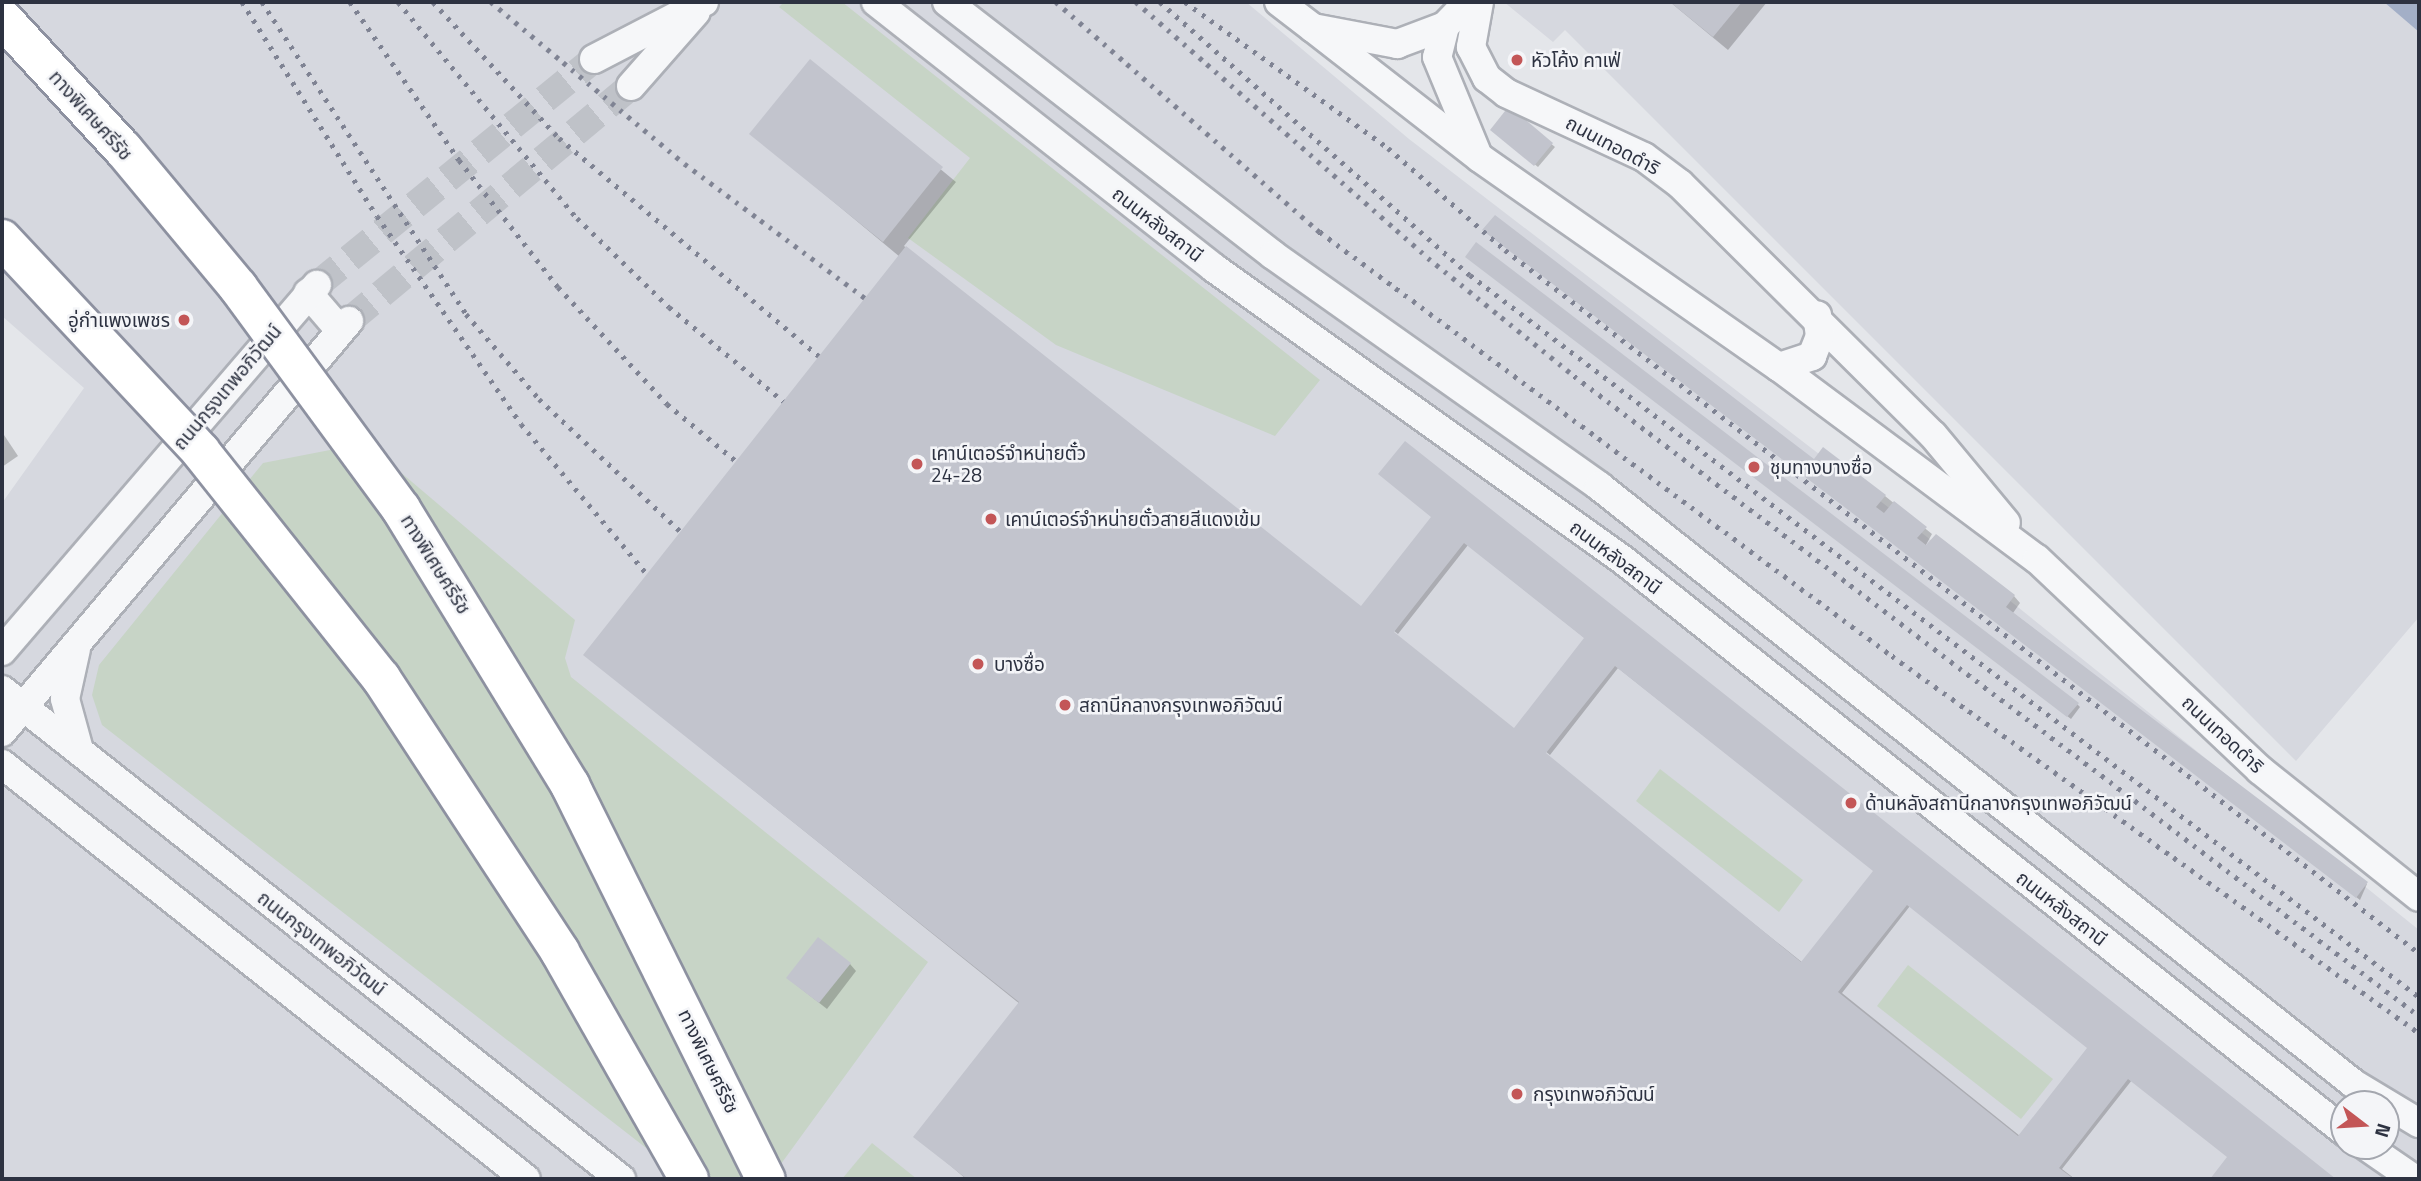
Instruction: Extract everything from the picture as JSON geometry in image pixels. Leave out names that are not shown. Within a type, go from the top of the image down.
[{"type":"highway","name":"ทางพิเศษศรีรัช","points":[[2,18],[123,149],[238,287],[401,509],[570,785],[766,1179]]},
{"type":"highway","points":[[2,239],[201,452],[380,678],[560,953],[689,1179]]},
{"type":"street","points":[[594,60],[704,2]]},
{"type":"street","points":[[631,86],[704,2]]},
{"type":"street","name":"ถนนหลังสถานี","points":[[876,2],[1214,268],[1623,560],[2330,1119]]},
{"type":"street","points":[[947,2],[1273,255],[1599,486],[2354,1084],[2419,1124]]},
{"type":"street","name":"ถนนเทอดดำริ","points":[[1279,2],[1480,158],[1779,367],[2037,559]]},
{"type":"street","points":[[1445,26],[1468,2]]},
{"type":"street","name":"ถนนเทอดดำริ","points":[[1479,2],[1471,47],[1487,78],[1506,93],[1644,157],[1817,315],[1933,435],[2037,559],[2260,770],[2419,897]]},
{"type":"street","name":"ถนนเทอดดำริ","points":[[1313,28],[1397,44],[1445,26]]},
{"type":"street","name":"ถนนเทอดดำริ","points":[[1445,26],[1437,57],[1446,92],[1480,158]]},
{"type":"street","name":"ถนนกรุงเทพอภิวัฒน์","points":[[2,651],[312,289],[344,325],[79,640]]},
{"type":"street","points":[[1779,367],[1812,356],[1820,336],[1817,315]]},
{"type":"street","points":[[2,623],[36,611]]},
{"type":"street","points":[[2,733],[12,698],[79,640]]},
{"type":"street","points":[[79,640],[65,699],[79,750]]},
{"type":"street","name":"ถนนกรุงเทพอภิวัฒน์","points":[[12,698],[621,1179]]},
{"type":"street","points":[[2,764],[526,1179]]},
{"type":"street","points":[[2386,1160],[2414,1179]]},
{"type":"shaded area","name":"สถานีกลางกรุงเทพอภิวัฒน์","points":[[2,2],[1246,2],[1409,139],[2009,600],[2419,930],[2419,1179],[2,1179],[2,503],[84,388],[2,316]]},
{"type":"shaded area","points":[[1504,2],[2419,2],[2419,617],[2296,761],[1565,30],[1553,42]]},
{"type":"green space","points":[[784,2],[842,2],[1320,380],[1275,436],[1056,345],[908,238],[970,158],[779,7]]},
{"type":"green space","points":[[366,443],[575,620],[565,658],[571,677],[928,962],[770,1179],[686,1179],[102,725],[92,695],[99,665],[263,463]]},
{"type":"green space","points":[[1660,769],[1803,880],[1779,912],[1636,801]]},
{"type":"green space","points":[[1908,965],[2053,1079],[2021,1119],[1877,1006]]},
{"type":"green space","points":[[872,1143],[917,1179],[842,1179]]},
{"type":"water","points":[[2384,2],[2419,2],[2419,32]]},
{"type":"building","points":[[1670,2],[1742,2],[1713,37]]},
{"type":"building","points":[[810,59],[943,167],[883,242],[749,134]]},
{"type":"building","points":[[1509,106],[1553,143],[1534,166],[1490,130]]},
{"type":"building","points":[[1495,215],[1814,459],[1823,447],[1886,495],[1876,507],[1884,513],[1894,501],[1927,527],[1917,538],[1926,545],[1936,534],[2015,595],[2006,607],[2368,882],[2356,898],[1482,230]]},
{"type":"building","points":[[1476,242],[2079,703],[2067,717],[1465,257]]},
{"type":"building","name":"สถานีกลางกรุงเทพอภิวัฒน์","points":[[906,246],[1361,606],[1431,517],[1378,474],[1405,441],[2336,1179],[2210,1179],[2227,1157],[2128,1079],[2059,1168],[2074,1179],[967,1179],[913,1137],[1019,1002],[583,655]],"holes":[[[1464,543],[1584,638],[1514,728],[1394,632]],[[1615,666],[1873,871],[1801,962],[1546,753]],[[1907,905],[2087,1048],[2018,1136],[1838,992]]]},
{"type":"building","points":[[818,937],[851,963],[819,1003],[786,978]]},
{"type":"tunnel","points":[[317,285],[594,59]]},
{"type":"tunnel","points":[[349,321],[631,86]]},
{"type":"railway","points":[[242,2],[377,216],[521,424],[647,574]]},
{"type":"railway","points":[[262,2],[466,314],[539,399],[680,531]]},
{"type":"railway","points":[[350,2],[459,160],[558,287],[667,404],[736,461]]},
{"type":"railway","points":[[398,2],[577,218],[669,307],[783,401]]},
{"type":"railway","points":[[433,2],[559,138],[819,356]]},
{"type":"railway","points":[[491,2],[685,164],[865,298]]},
{"type":"railway","points":[[1056,2],[1320,232],[1892,656],[2419,1033]]},
{"type":"railway","points":[[1136,2],[1428,258],[1574,376],[2419,1016]]},
{"type":"railway","points":[[1160,2],[1470,275],[2419,997]]},
{"type":"railway","points":[[1185,2],[1388,148],[1505,250],[2419,953]]},
{"type":"place","name":"หัวโค้ง คาเฟ่","points":[[1517,60]]},
{"type":"place","name":"อู่กำแพงเพชร","points":[[184,320]]},
{"type":"place","name":"เคาน์เตอร์จำหน่ายตั๋ว 24-28","points":[[917,464]]},
{"type":"place","name":"ชุมทางบางซื่อ","points":[[1754,467]]},
{"type":"place","name":"เคาน์เตอร์จำหน่ายตั๋วสายสีแดงเข้ม","points":[[991,519]]},
{"type":"place","name":"บางซื่อ","points":[[978,664]]},
{"type":"place","name":"สถานีกลางกรุงเทพอภิวัฒน์","points":[[1065,705]]},
{"type":"place","name":"ด้านหลังสถานีกลางกรุงเทพอภิวัฒน์","points":[[1851,803]]},
{"type":"place","name":"กรุงเทพอภิวัฒน์","points":[[1517,1094]]}]
